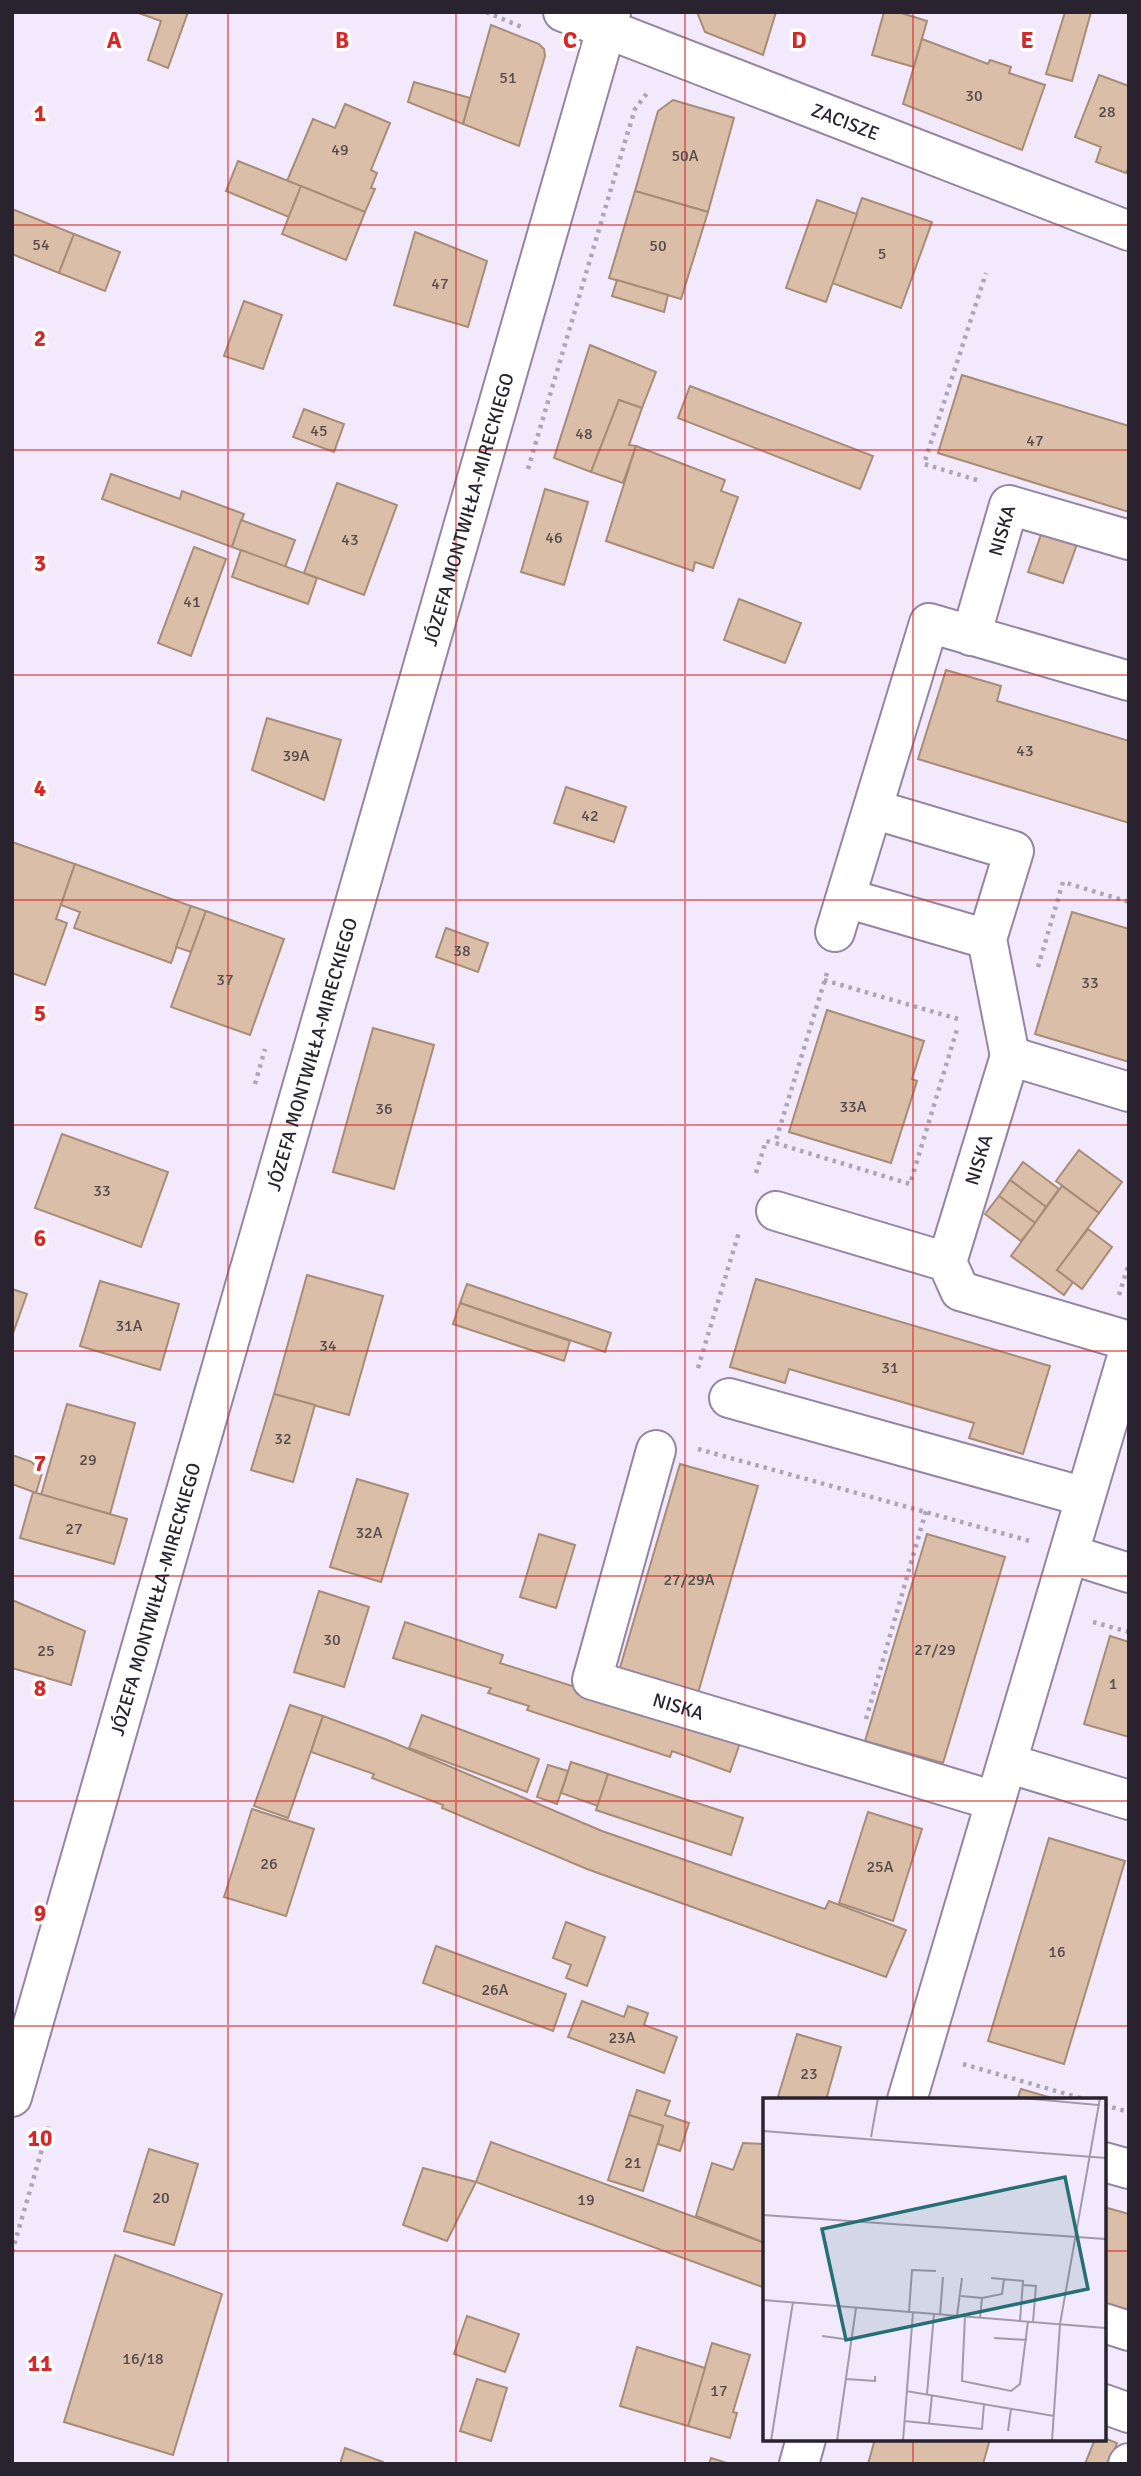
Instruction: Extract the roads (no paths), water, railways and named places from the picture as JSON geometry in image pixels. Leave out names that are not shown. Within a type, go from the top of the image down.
[{"type":"street","name":"ZACISZE","points":[[563,12],[609,21],[1129,231]]},
{"type":"street","name":"JÓZEFA MONTWIŁŁA-MIRECKIEGO","points":[[12,2097],[609,21]]},
{"type":"street","name":"NISKA","points":[[971,636],[1009,505],[1129,540]]},
{"type":"street","points":[[987,939],[841,915],[929,623],[1129,681]]},
{"type":"street","name":"NISKA","points":[[873,808],[1014,850],[987,939],[1010,1056],[947,1262]]},
{"type":"street","points":[[1010,1056],[1129,1092]]},
{"type":"street","points":[[759,1216],[947,1262],[960,1291],[1129,1341]]},
{"type":"street","points":[[908,2098],[1129,1350]]},
{"type":"street","points":[[729,1398],[1085,1497]]},
{"type":"street","name":"NISKA","points":[[673,1448],[592,1680],[995,1801]]},
{"type":"street","points":[[1069,1554],[1129,1573]]},
{"type":"street","points":[[1007,1763],[1129,1800]]},
{"type":"street","points":[[1106,2163],[1129,2169]]},
{"type":"street","points":[[1106,2324],[1129,2331]]},
{"type":"street","points":[[1106,2405],[1129,2413]]},
{"type":"street","points":[[799,2464],[805,2441]]}]
